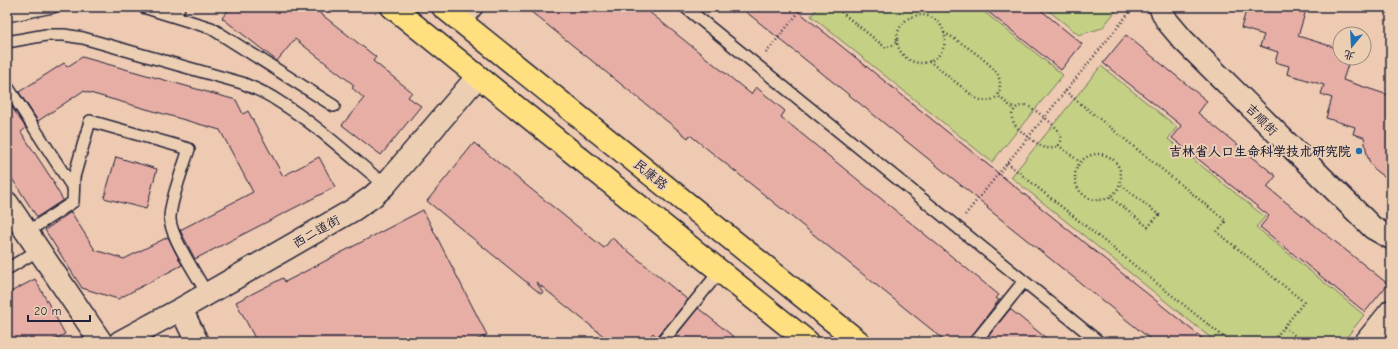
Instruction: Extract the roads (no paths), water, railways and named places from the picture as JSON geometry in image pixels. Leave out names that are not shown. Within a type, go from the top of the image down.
[{"type":"main road","points":[[392,7],[808,342]]},
{"type":"main road","name":"民康路","points":[[443,7],[859,342]]},
{"type":"street","name":"吉顺街","points":[[1160,7],[1167,21],[1188,45],[1373,228],[1391,238]]},
{"type":"street","name":"西二道街","points":[[120,342],[181,309],[353,210],[372,196],[385,185],[478,76]]},
{"type":"street","points":[[7,203],[101,342]]},
{"type":"street","points":[[181,309],[197,342]]},
{"type":"street","points":[[1373,340],[1391,311]]},
{"type":"lane","points":[[7,16],[53,7]]},
{"type":"lane","points":[[143,7],[178,12],[211,28],[334,106]]},
{"type":"lane","points":[[464,24],[478,7]]},
{"type":"lane","points":[[685,7],[1099,342]]},
{"type":"lane","points":[[7,42],[46,35],[64,35],[83,38],[242,83],[279,101],[305,120],[385,185]]},
{"type":"lane","points":[[7,86],[73,188]]},
{"type":"lane","points":[[7,269],[73,202],[74,176],[90,121],[189,148],[172,206],[170,219],[174,234],[207,294]]},
{"type":"lane","points":[[662,342],[720,271]]},
{"type":"lane","points":[[975,342],[1024,281]]},
{"type":"place","name":"吉林省人口生命科学技术研究院","points":[[1359,151]]}]
